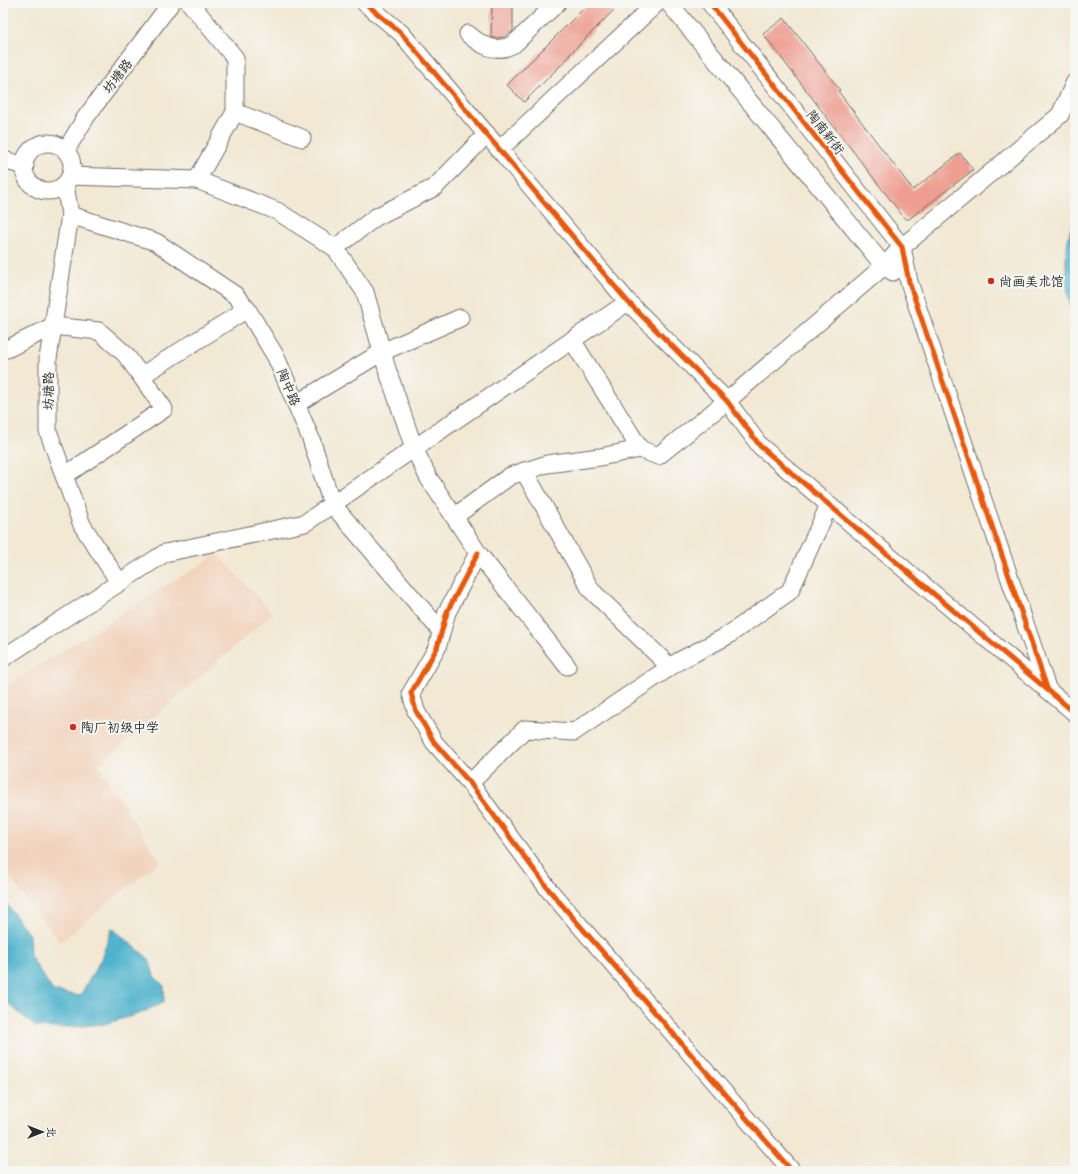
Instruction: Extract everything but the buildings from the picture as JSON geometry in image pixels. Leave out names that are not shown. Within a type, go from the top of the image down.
[{"type":"street","name":"坊塘路","points":[[66,150],[86,117],[171,3]]},
{"type":"street","points":[[190,3],[235,58],[235,112],[197,180]]},
{"type":"street","points":[[365,3],[401,33],[628,302],[727,401],[760,446],[909,574],[1075,713]]},
{"type":"street","points":[[468,34],[481,44],[489,47],[508,47],[514,44],[557,3]]},
{"type":"street","points":[[500,150],[657,3]]},
{"type":"street","points":[[669,3],[884,266],[909,282]]},
{"type":"street","name":"陶南新街","points":[[710,3],[902,246],[909,282],[1047,688]]},
{"type":"street","points":[[454,517],[510,476],[547,464],[600,457],[640,449],[658,456],[727,401],[884,266],[902,246],[1060,115],[1075,82]]},
{"type":"street","points":[[235,112],[302,138]]},
{"type":"street","points":[[335,248],[376,218],[435,186],[487,134]]},
{"type":"street","points":[[49,143],[58,145],[66,150],[71,158],[72,167],[68,180],[57,189],[48,191],[39,189],[31,183],[26,176],[25,166],[27,157],[32,150],[40,145],[49,143]]},
{"type":"street","points":[[3,160],[25,166]]},
{"type":"street","name":"坊塘路","points":[[68,180],[70,215],[48,359],[48,431],[82,525],[120,582]]},
{"type":"street","points":[[68,180],[197,180],[277,210],[335,248],[365,292],[382,352],[414,448],[428,477],[478,553],[567,666]]},
{"type":"street","name":"陶中路","points":[[70,215],[156,242],[235,295],[247,309],[276,357],[311,439],[332,504],[441,631]]},
{"type":"street","points":[[3,658],[165,553],[305,523],[628,302]]},
{"type":"street","points":[[141,376],[247,309]]},
{"type":"street","points":[[296,404],[382,352],[460,318]]},
{"type":"street","points":[[7,349],[53,326],[99,331],[125,354],[164,409],[64,476]]},
{"type":"street","points":[[572,340],[640,449]]},
{"type":"street","points":[[524,471],[591,590],[670,667]]},
{"type":"street","points":[[470,783],[525,729],[574,732],[679,661],[727,636],[790,591],[829,506]]},
{"type":"street","points":[[478,553],[446,612],[436,648],[411,693],[416,711],[434,742],[470,783],[549,890],[792,1171]]},
{"type":"shaded area","name":"陶厂初级中学","points":[[217,554],[273,613],[98,766],[160,861],[60,942],[3,869],[3,688]]},
{"type":"water","points":[[1075,218],[1075,336],[1066,277],[1066,262],[1070,232]]},
{"type":"water","points":[[3,899],[29,935],[30,956],[53,991],[80,996],[101,959],[112,928],[149,959],[154,976],[164,986],[164,1002],[139,1014],[104,1024],[57,1028],[36,1027],[3,999]]},
{"type":"cycle path","points":[[365,3],[401,33],[628,302],[727,401],[760,446],[1075,713]]},
{"type":"cycle path","points":[[710,3],[902,247],[909,282],[1047,688]]},
{"type":"cycle path","points":[[478,553],[447,612],[437,648],[411,693],[416,711],[434,742],[470,783],[549,890],[792,1171]]},
{"type":"place","name":"尚画美术馆","points":[[991,281]]},
{"type":"place","name":"陶厂初级中学","points":[[73,727]]}]
